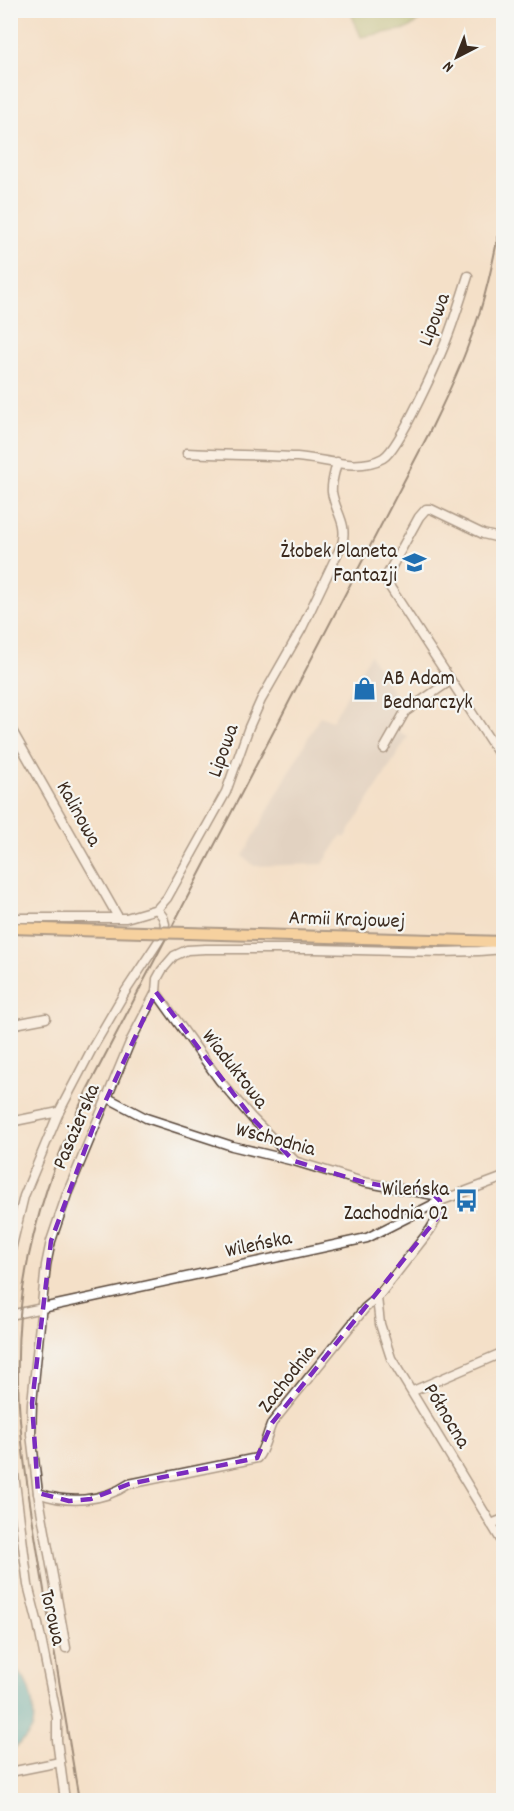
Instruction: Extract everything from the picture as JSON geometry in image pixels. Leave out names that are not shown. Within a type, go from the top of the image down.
[{"type":"main road","name":"Armii Krajowej","points":[[10,928],[504,942]]},
{"type":"street","name":"Lipowa","points":[[187,453],[300,457],[359,464],[384,457],[393,449],[405,429],[449,334],[468,276]]},
{"type":"street","name":"Lipowa","points":[[157,909],[167,898],[180,876],[226,792],[261,700],[302,628],[342,544],[345,533],[332,492],[337,462]]},
{"type":"street","points":[[504,539],[483,534],[431,509],[426,509],[419,516],[386,577],[386,581],[504,762]]},
{"type":"street","points":[[384,749],[405,712],[450,681]]},
{"type":"street","name":"Kalinowa","points":[[10,727],[118,917]]},
{"type":"street","points":[[10,918],[126,918],[157,909],[165,924],[162,936],[125,992],[59,1112],[24,1196],[10,1254]]},
{"type":"street","name":"Pasażerska","points":[[66,1648],[38,1493],[31,1434],[46,1265],[51,1241],[67,1194],[131,1040],[156,992],[157,979],[174,956],[187,950],[244,948],[460,952],[504,949]]},
{"type":"street","name":"Wiaduktowa","points":[[156,992],[220,1082],[294,1161]]},
{"type":"street","points":[[10,1025],[46,1018]]},
{"type":"street","name":"Wschodnia","points":[[106,1097],[146,1118],[232,1146],[294,1161],[363,1182],[434,1195],[440,1201]]},
{"type":"street","points":[[10,1122],[59,1112]]},
{"type":"street","name":"Wileńska","points":[[10,1315],[367,1238],[440,1201],[504,1177]]},
{"type":"street","name":"Zachodnia","points":[[38,1493],[69,1501],[91,1498],[119,1491],[129,1484],[257,1458],[262,1453],[265,1438],[272,1423],[365,1308],[377,1298],[430,1230],[438,1217],[440,1201]]},
{"type":"street","name":"Północna","points":[[377,1298],[380,1324],[392,1358],[504,1545]]},
{"type":"street","points":[[412,1391],[504,1352]]},
{"type":"street","name":"Torowa","points":[[10,1442],[28,1585],[57,1718],[65,1800]]},
{"type":"street","points":[[491,1524],[504,1519]]},
{"type":"street","points":[[10,1772],[60,1762]]},
{"type":"highlighted area","points":[[156,992],[252,1118],[294,1161],[363,1182],[434,1195],[440,1201],[438,1217],[272,1423],[257,1458],[129,1484],[91,1499],[69,1501],[38,1493],[32,1403],[51,1241],[93,1128]]},
{"type":"shaded area","points":[[370,655],[403,709],[397,715],[399,732],[408,737],[345,838],[341,836],[323,864],[254,866],[243,856],[320,716],[332,721]]},
{"type":"green space","points":[[350,11],[425,11],[426,16],[407,29],[361,37]]},
{"type":"water","points":[[11,1668],[23,1677],[32,1700],[34,1718],[29,1734],[11,1750]]},
{"type":"railway","points":[[79,1800],[31,1508],[19,1412],[20,1315],[23,1286],[35,1228],[63,1144],[87,1090],[451,387],[481,307],[504,206]]},
{"type":"place","name":"Żłobek Planeta Fantazji","points":[[415,562]]},
{"type":"place","name":"AB Adam Bednarczyk","points":[[365,689]]},
{"type":"place","name":"Wileńska Zachodnia 02","points":[[467,1200]]}]
